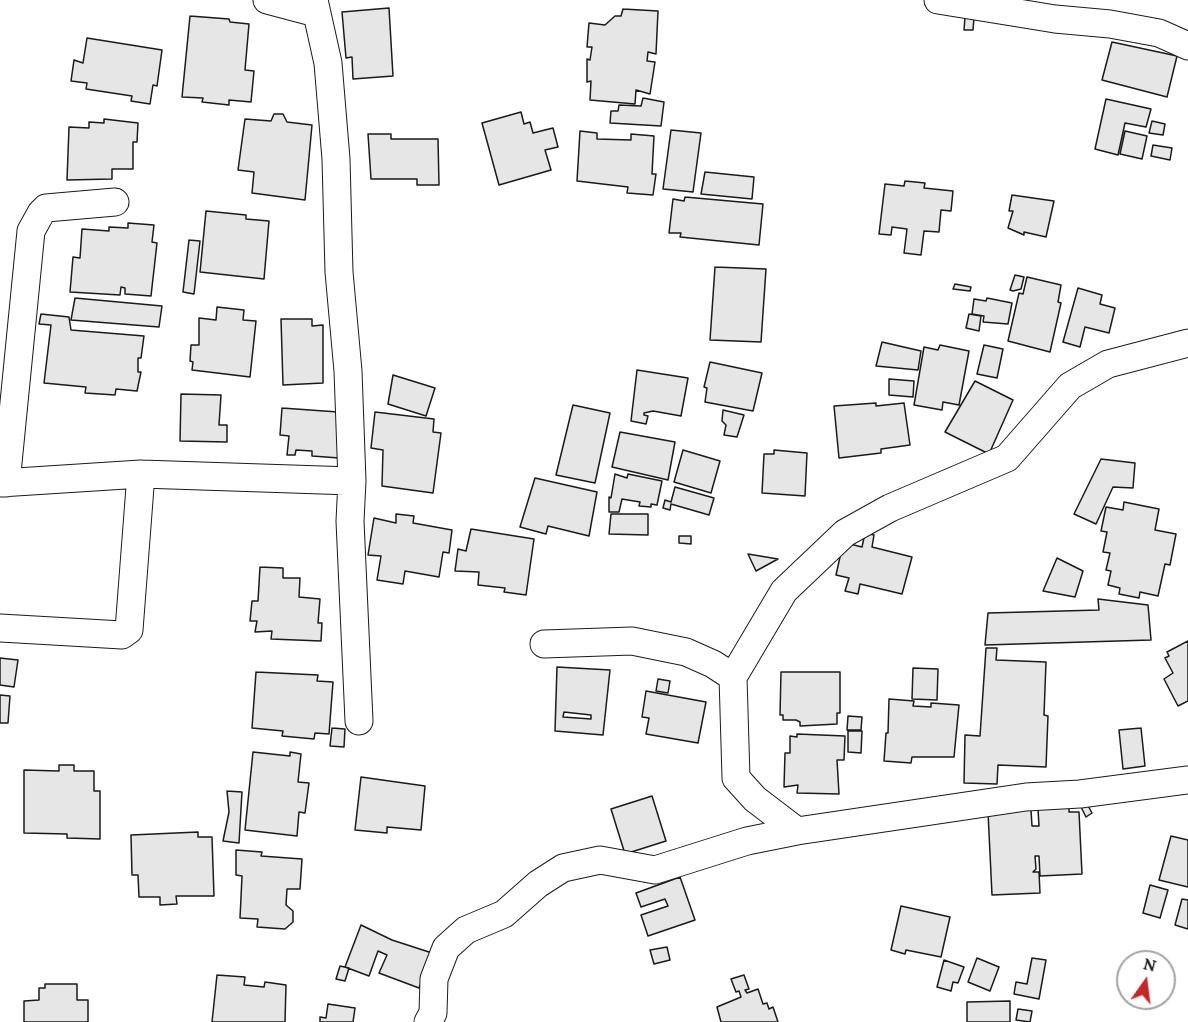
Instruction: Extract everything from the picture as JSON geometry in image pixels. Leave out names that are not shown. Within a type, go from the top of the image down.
[{"type":"street","points":[[267,0],[315,7],[328,63],[335,148],[339,272],[348,371],[352,481],[350,521],[359,722]]},
{"type":"street","points":[[938,0],[1159,33],[1188,46]]},
{"type":"street","points":[[115,202],[46,208],[31,231],[3,483],[141,474],[352,481]]},
{"type":"street","points":[[797,831],[755,799],[736,778],[733,677],[784,591],[845,533],[909,499],[1007,458],[1070,386],[1108,364],[1188,343]]},
{"type":"street","points":[[0,628],[122,636],[129,630],[141,474]]},
{"type":"street","points":[[544,644],[632,641],[686,652],[713,664],[733,677]]},
{"type":"street","points":[[428,1022],[433,1013],[434,979],[446,948],[466,930],[504,914],[538,884],[563,868],[600,860],[655,870],[747,842],[797,831],[1026,797],[1080,794],[1188,780]]},
{"type":"building","points":[[389,8],[393,76],[353,79],[352,57],[346,58],[342,12]]},
{"type":"building","points":[[623,9],[658,11],[656,54],[648,52],[647,61],[655,62],[650,94],[636,90],[635,104],[590,100],[591,81],[587,82],[587,59],[590,60],[592,47],[587,47],[589,23],[605,25],[615,16],[621,16]]},
{"type":"building","points":[[190,16],[229,19],[230,22],[249,24],[245,70],[254,71],[251,102],[229,100],[229,105],[202,102],[203,98],[182,97]]},
{"type":"building","points":[[965,17],[974,18],[973,30],[964,30]]},
{"type":"building","points":[[87,38],[162,50],[157,86],[153,85],[150,104],[131,101],[132,96],[86,89],[87,83],[71,81],[74,60],[83,63]]},
{"type":"building","points":[[1112,42],[1177,56],[1167,97],[1102,80]]},
{"type":"building","points":[[643,98],[664,102],[661,126],[610,123],[611,111],[618,111],[619,105],[641,106]]},
{"type":"building","points":[[1106,99],[1151,109],[1146,127],[1125,123],[1118,155],[1095,149]]},
{"type":"building","points":[[521,112],[524,124],[530,122],[533,133],[553,128],[558,147],[545,150],[551,170],[499,185],[482,123]]},
{"type":"building","points":[[274,114],[283,114],[287,122],[312,125],[305,200],[252,193],[254,172],[238,170],[245,119],[271,121]]},
{"type":"building","points":[[104,119],[138,123],[137,142],[133,142],[133,169],[112,169],[112,179],[67,180],[69,127],[89,128],[89,122],[104,123]]},
{"type":"building","points":[[1152,121],[1165,124],[1163,135],[1149,133]]},
{"type":"building","points":[[671,130],[701,133],[693,192],[663,189]]},
{"type":"building","points":[[580,131],[597,133],[597,139],[631,140],[631,134],[654,136],[652,174],[656,174],[653,195],[627,193],[628,187],[577,181]]},
{"type":"building","points":[[1125,131],[1147,136],[1142,159],[1120,154]]},
{"type":"building","points":[[368,134],[391,134],[391,139],[438,139],[439,185],[417,185],[417,179],[371,179]]},
{"type":"building","points":[[1153,145],[1172,148],[1170,160],[1151,156]]},
{"type":"building","points":[[705,172],[754,177],[752,199],[701,194]]},
{"type":"building","points":[[905,181],[925,183],[924,188],[953,191],[951,211],[941,210],[939,232],[924,231],[921,255],[904,253],[907,229],[892,227],[891,235],[879,234],[885,184],[904,186]]},
{"type":"building","points":[[1012,195],[1054,201],[1046,237],[1024,232],[1024,235],[1008,228],[1013,211],[1009,211]]},
{"type":"building","points":[[685,197],[763,204],[759,245],[680,237],[681,233],[669,233],[673,199],[684,201]]},
{"type":"building","points":[[206,211],[246,215],[246,219],[269,221],[264,279],[200,272]]},
{"type":"building","points":[[128,223],[154,225],[152,242],[157,243],[151,296],[125,294],[125,288],[121,287],[120,295],[70,292],[73,257],[80,258],[82,229],[109,231],[109,227],[128,228]]},
{"type":"building","points":[[189,240],[200,241],[194,294],[183,292]]},
{"type":"building","points":[[715,267],[766,269],[761,342],[710,340]]},
{"type":"building","points":[[1015,275],[1024,277],[1021,289],[1013,291],[1010,290]]},
{"type":"building","points":[[1027,277],[1061,285],[1058,302],[1061,303],[1050,352],[1008,341],[1019,293],[1023,294]]},
{"type":"building","points":[[955,284],[971,287],[970,291],[953,289]]},
{"type":"building","points":[[1078,288],[1102,295],[1100,304],[1115,308],[1109,333],[1085,327],[1080,347],[1063,342]]},
{"type":"building","points":[[75,298],[162,306],[159,327],[71,320]]},
{"type":"building","points":[[987,298],[1012,303],[1008,324],[983,322],[984,316],[972,314],[974,299],[986,301]]},
{"type":"building","points":[[217,307],[244,310],[243,320],[256,321],[250,377],[192,370],[191,345],[199,345],[199,318],[216,320]]},
{"type":"building","points":[[41,314],[69,317],[71,330],[144,336],[141,358],[138,358],[138,372],[141,372],[137,391],[116,389],[115,395],[85,393],[86,387],[44,383],[51,325],[39,324]]},
{"type":"building","points":[[969,314],[981,316],[979,331],[966,328]]},
{"type":"building","points":[[281,319],[312,319],[312,326],[323,325],[323,383],[283,385]]},
{"type":"building","points":[[882,342],[921,351],[918,370],[876,366]]},
{"type":"building","points":[[940,345],[969,351],[959,405],[943,402],[942,410],[914,405],[924,347],[938,350]]},
{"type":"building","points":[[984,345],[1003,349],[997,378],[977,374]]},
{"type":"building","points":[[710,362],[762,373],[753,411],[705,402],[707,388],[704,387]]},
{"type":"building","points":[[637,370],[688,378],[681,416],[653,411],[644,413],[648,416],[646,424],[631,421]]},
{"type":"building","points":[[393,375],[435,388],[426,416],[388,404]]},
{"type":"building","points":[[889,379],[914,381],[913,397],[889,395]]},
{"type":"building","points":[[975,381],[1013,400],[989,454],[945,432]]},
{"type":"building","points":[[181,394],[221,395],[219,425],[227,425],[227,442],[180,441]]},
{"type":"building","points":[[876,403],[876,406],[904,403],[910,445],[881,449],[881,453],[839,458],[834,406]]},
{"type":"building","points":[[573,405],[610,413],[595,483],[556,475]]},
{"type":"building","points":[[282,408],[338,412],[337,432],[341,433],[339,458],[312,456],[312,451],[296,450],[295,455],[287,455],[289,436],[280,435]]},
{"type":"building","points":[[723,410],[744,415],[737,437],[724,435],[726,425],[722,421]]},
{"type":"building","points":[[375,412],[434,419],[433,432],[441,433],[433,493],[382,486],[383,450],[371,448]]},
{"type":"building","points":[[620,432],[675,442],[668,480],[612,467]]},
{"type":"building","points":[[683,450],[720,461],[711,493],[674,482]]},
{"type":"building","points":[[774,450],[807,453],[805,496],[762,493],[764,454],[774,454]]},
{"type":"building","points":[[1101,459],[1135,463],[1133,488],[1113,487],[1096,524],[1074,514]]},
{"type":"building","points":[[615,474],[627,478],[628,474],[662,481],[657,505],[639,506],[640,502],[622,499],[619,512],[609,512],[609,497],[611,498]]},
{"type":"building","points":[[535,478],[597,492],[589,536],[548,526],[546,534],[520,527]]},
{"type":"building","points":[[675,487],[714,498],[709,515],[671,504],[670,510],[663,508],[665,500],[671,502]]},
{"type":"building","points":[[1124,502],[1159,509],[1155,530],[1176,534],[1170,565],[1165,564],[1158,596],[1140,592],[1139,598],[1119,594],[1120,588],[1108,585],[1111,571],[1106,570],[1110,553],[1103,552],[1107,532],[1101,531],[1106,507],[1123,510]]},
{"type":"building","points":[[396,514],[414,516],[413,523],[452,530],[449,553],[443,552],[439,577],[405,571],[403,584],[377,580],[381,556],[368,555],[374,518],[396,523]]},
{"type":"building","points":[[611,514],[648,514],[648,535],[609,534]]},
{"type":"building","points":[[471,529],[534,539],[526,595],[504,592],[505,588],[478,585],[479,572],[455,571],[458,549],[466,551]]},
{"type":"building","points":[[865,533],[874,535],[872,547],[912,557],[902,594],[860,584],[858,594],[845,591],[849,578],[836,575],[842,548],[846,543],[862,547]]},
{"type":"building","points":[[679,536],[691,536],[691,544],[679,543]]},
{"type":"building","points":[[748,554],[778,559],[756,571]]},
{"type":"building","points":[[1057,558],[1083,571],[1075,597],[1043,591]]},
{"type":"building","points":[[260,567],[283,568],[283,578],[300,578],[299,597],[320,599],[318,623],[322,623],[321,641],[271,639],[272,631],[255,632],[257,621],[250,621],[252,601],[258,601]]},
{"type":"building","points":[[1098,599],[1148,605],[1151,640],[985,645],[988,613],[1099,610]]},
{"type":"building","points":[[1188,641],[1188,701],[1178,706],[1164,679],[1173,673],[1165,658],[1169,656],[1167,652]]},
{"type":"building","points":[[986,648],[997,648],[996,660],[1046,662],[1044,715],[1048,716],[1046,767],[998,765],[997,784],[964,783],[965,735],[980,736]]},
{"type":"building","points":[[0,658],[18,660],[14,687],[0,685]]},
{"type":"building","points":[[557,667],[610,670],[603,735],[555,731]],"holes":[[[564,712],[591,715],[591,719],[563,717]]]},
{"type":"building","points":[[913,668],[938,669],[937,700],[912,699]]},
{"type":"building","points":[[256,672],[318,675],[317,681],[333,682],[329,734],[315,733],[314,739],[282,736],[283,731],[252,728]]},
{"type":"building","points":[[781,672],[840,672],[840,713],[837,713],[837,724],[800,726],[800,722],[796,720],[783,720],[783,715],[780,715]]},
{"type":"building","points":[[658,679],[670,681],[668,693],[656,691]]},
{"type":"building","points":[[646,691],[706,702],[698,743],[646,734],[649,718],[642,717]]},
{"type":"building","points":[[0,695],[10,696],[8,723],[0,723]]},
{"type":"building","points":[[889,699],[914,701],[913,706],[931,707],[931,703],[959,705],[954,757],[912,757],[911,763],[884,761]]},
{"type":"building","points":[[848,716],[862,717],[861,730],[847,730]]},
{"type":"building","points":[[332,728],[345,729],[344,747],[330,746]]},
{"type":"building","points":[[1141,728],[1145,766],[1123,769],[1119,730]]},
{"type":"building","points":[[848,731],[862,731],[861,753],[848,752]]},
{"type":"building","points":[[797,734],[845,736],[844,760],[837,760],[839,794],[797,793],[798,785],[784,787],[785,753],[790,753],[790,736],[797,737]]},
{"type":"building","points":[[253,752],[290,756],[290,752],[301,754],[298,782],[309,783],[305,813],[299,812],[297,836],[245,830]]},
{"type":"building","points":[[59,765],[74,765],[74,771],[94,771],[94,791],[100,791],[100,839],[67,838],[67,834],[24,833],[24,770],[59,771]]},
{"type":"building","points":[[361,777],[425,786],[421,830],[387,827],[387,833],[355,830]]},
{"type":"building","points":[[227,791],[242,792],[239,843],[223,841],[229,812]]},
{"type":"building","points":[[652,796],[666,841],[625,854],[611,809]]},
{"type":"building","points":[[1085,800],[1092,813],[1086,817],[1079,803]]},
{"type":"building","points":[[1069,807],[1069,812],[1079,812],[1082,874],[1040,876],[1039,856],[1035,856],[1036,869],[1033,872],[1039,872],[1040,893],[992,895],[988,812],[1031,810],[1032,826],[1039,826],[1038,809]]},
{"type":"building","points":[[198,832],[198,837],[212,837],[214,896],[176,896],[177,904],[160,905],[160,897],[139,897],[138,875],[132,875],[131,835]]},
{"type":"building","points":[[1171,836],[1188,840],[1188,887],[1159,880]]},
{"type":"building","points":[[236,850],[262,852],[261,856],[302,859],[300,889],[287,889],[286,905],[293,911],[293,922],[285,929],[257,927],[258,919],[240,918],[242,876],[236,875]]},
{"type":"building","points":[[680,877],[695,920],[648,936],[641,915],[668,906],[665,899],[641,907],[636,893]]},
{"type":"building","points":[[1150,885],[1168,890],[1160,918],[1143,913]]},
{"type":"building","points":[[1182,899],[1188,900],[1188,929],[1175,925]]},
{"type":"building","points":[[901,906],[950,917],[941,957],[906,950],[905,954],[891,950]]},
{"type":"building","points":[[361,925],[392,940],[432,953],[419,988],[379,973],[387,955],[378,951],[369,976],[345,967]]},
{"type":"building","points":[[667,947],[670,960],[654,964],[650,950]]},
{"type":"building","points":[[977,958],[999,967],[990,991],[968,982]]},
{"type":"building","points":[[1032,958],[1046,960],[1039,999],[1014,994],[1016,982],[1027,984]]},
{"type":"building","points":[[944,960],[964,967],[958,983],[953,982],[951,991],[937,987]]},
{"type":"building","points":[[340,966],[349,968],[345,981],[336,979]]},
{"type":"building","points":[[217,975],[245,977],[244,985],[264,987],[265,982],[286,985],[285,1022],[212,1022]]},
{"type":"building","points":[[744,975],[749,989],[745,990],[747,993],[758,989],[763,1004],[767,1003],[769,1009],[773,1007],[778,1022],[721,1022],[717,1007],[741,997],[739,991],[736,992],[731,979]]},
{"type":"building","points":[[45,984],[77,984],[77,1000],[88,1000],[88,1022],[24,1022],[24,1001],[39,1000],[39,988],[45,988]]},
{"type":"building","points":[[1010,1001],[1010,1022],[967,1022],[967,1002]]},
{"type":"building","points":[[328,1004],[355,1008],[353,1022],[320,1022],[320,1017],[326,1018]]},
{"type":"building","points":[[1018,1009],[1032,1011],[1030,1022],[1016,1020]]}]
